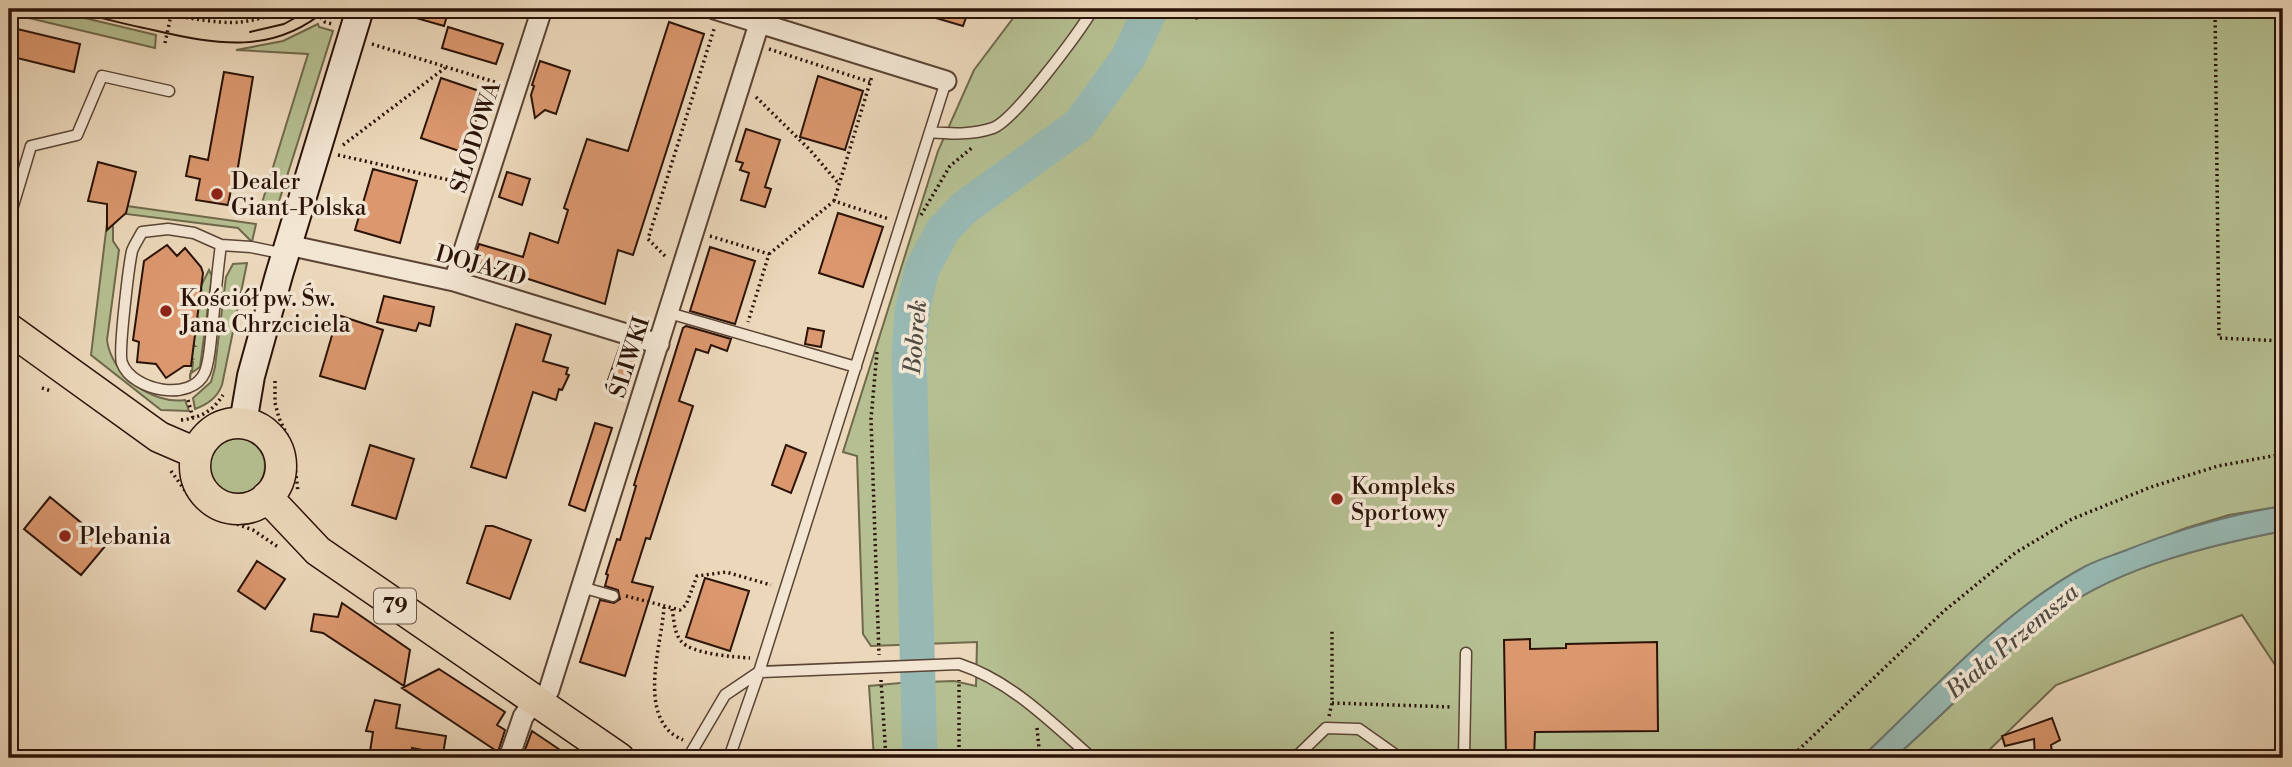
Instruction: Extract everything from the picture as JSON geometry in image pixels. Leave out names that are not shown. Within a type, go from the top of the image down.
[{"type":"main road","points":[[243,423],[251,376],[360,9]]},
{"type":"main road","points":[[9,329],[159,437],[196,453]]},
{"type":"main road","points":[[243,423],[268,435],[276,446],[280,473],[276,486],[256,505],[242,509],[228,508],[204,493],[197,481],[194,467],[196,453],[203,440],[214,429],[243,423]]},
{"type":"main road","name":"79","points":[[267,497],[318,551],[538,703],[627,752]]},
{"type":"street","name":"SŁODOWA","points":[[454,281],[542,9]]},
{"type":"street","points":[[714,9],[757,32],[877,60],[946,81]]},
{"type":"street","name":"ŚLIWKI","points":[[509,758],[523,717],[549,690],[757,32]]},
{"type":"street","name":"DOJAZD","points":[[287,249],[454,281],[659,344]]},
{"type":"lane","points":[[930,132],[965,135],[996,127],[1022,102],[1093,9]]},
{"type":"lane","points":[[9,219],[31,146],[77,135],[102,76],[169,91]]},
{"type":"lane","points":[[729,758],[786,589],[946,81]]},
{"type":"lane","points":[[221,245],[209,350],[205,372],[197,385],[166,390],[131,378],[121,362],[121,341],[132,251],[142,232],[168,229],[194,233],[221,245],[287,249]]},
{"type":"lane","points":[[668,313],[856,367]]},
{"type":"lane","points":[[581,587],[614,596]]},
{"type":"lane","points":[[1464,758],[1466,653]]},
{"type":"lane","points":[[691,754],[725,695],[759,672],[959,664],[982,671],[1040,713],[1092,758]]},
{"type":"lane","points":[[1295,758],[1326,728],[1359,729],[1400,758]]},
{"type":"path","points":[[143,9],[237,23],[288,9]]},
{"type":"path","points":[[313,9],[325,22],[338,26]]},
{"type":"path","points":[[1170,9],[1196,18],[1226,9]]},
{"type":"path","points":[[2215,9],[2219,338],[2283,341]]},
{"type":"path","points":[[164,43],[171,15]]},
{"type":"path","points":[[757,32],[760,46],[870,82]]},
{"type":"path","points":[[367,42],[517,89]]},
{"type":"path","points":[[744,335],[769,254],[834,201],[877,60]]},
{"type":"path","points":[[444,68],[333,153],[485,187]]},
{"type":"path","points":[[747,89],[810,150],[839,184]]},
{"type":"path","points":[[919,218],[950,166],[996,127]]},
{"type":"path","points":[[834,201],[901,223]]},
{"type":"path","points":[[703,234],[769,254]]},
{"type":"path","points":[[879,341],[871,419],[879,666],[887,758]]},
{"type":"path","points":[[275,379],[275,403],[293,448],[297,489],[301,501]]},
{"type":"path","points":[[1790,758],[1944,611],[2015,553],[2072,519],[2151,487],[2218,466],[2283,454]]},
{"type":"path","points":[[614,596],[680,610],[686,605],[697,576],[726,572],[786,589]]},
{"type":"path","points":[[664,607],[654,682],[657,706],[669,731],[691,754]]},
{"type":"path","points":[[672,609],[676,632],[681,642],[695,649],[763,660]]},
{"type":"path","points":[[1326,728],[1332,703],[1332,629]]},
{"type":"path","points":[[958,758],[959,664]]},
{"type":"path","points":[[1332,703],[1465,707]]},
{"type":"path","points":[[1040,713],[1037,721],[1040,758]]},
{"type":"path","points":[[627,752],[651,758]]},
{"type":"green space","points":[[9,9],[47,9],[156,35],[155,48],[12,14]]},
{"type":"green space","points":[[170,9],[277,9],[238,17],[210,16]]},
{"type":"green space","points":[[1020,9],[2283,9],[2283,506],[2229,515],[2186,528],[2085,567],[2041,594],[1999,627],[1861,758],[927,758],[925,682],[954,681],[976,686],[977,642],[871,646],[863,634],[857,456],[843,452],[938,151],[974,70]]},
{"type":"green space","points":[[318,24],[319,27],[333,31],[275,214],[261,206],[308,54],[236,50],[283,41]]},
{"type":"green space","points":[[127,206],[256,224],[252,242],[238,228],[126,214]]},
{"type":"green space","points":[[107,223],[113,225],[113,241],[119,250],[107,340],[110,353],[135,385],[159,398],[185,400],[189,411],[161,410],[91,355]]},
{"type":"green space","points":[[247,263],[222,385],[212,400],[195,409],[193,398],[211,382],[215,367],[226,277],[233,264]]},
{"type":"green space","points":[[209,270],[212,276],[200,367],[191,374],[193,362],[190,360],[193,359],[190,357],[192,346],[195,346],[192,344],[194,333],[197,332],[194,330],[200,305],[199,292],[202,292],[201,286]]},
{"type":"green space","points":[[237,438],[248,440],[257,446],[263,455],[263,477],[257,486],[248,492],[237,494],[226,492],[217,486],[211,477],[209,466],[211,455],[217,446],[226,440]]},
{"type":"green space","points":[[2283,531],[2283,677],[2242,615],[2056,685],[1981,758],[1894,758],[2018,644],[2062,609],[2086,594],[2168,559]]},
{"type":"green space","points":[[910,682],[913,758],[874,758],[869,686]]},
{"type":"water","name":"Biała Przemsza","points":[[2283,506],[2283,531],[2168,559],[2086,594],[2062,609],[2018,644],[1894,758],[1861,758],[1995,630],[2024,606],[2084,567],[2183,530]]},
{"type":"water","points":[[910,682],[925,682],[927,758],[913,758]]},
{"type":"building","points":[[400,9],[449,9],[444,26],[399,13]]},
{"type":"building","points":[[919,9],[969,9],[963,26],[919,13]]},
{"type":"building","points":[[669,22],[704,34],[633,255],[618,250],[605,304],[473,261],[479,244],[523,257],[530,233],[558,243],[568,210],[564,208],[587,139],[628,151]]},
{"type":"building","points":[[9,27],[80,44],[74,72],[9,56]]},
{"type":"building","points":[[448,27],[503,44],[496,64],[442,48]]},
{"type":"building","points":[[540,61],[570,71],[556,114],[545,110],[535,118],[531,95]]},
{"type":"building","points":[[224,72],[253,77],[236,179],[233,179],[228,205],[196,200],[200,179],[186,176],[190,156],[208,160]]},
{"type":"building","points":[[818,76],[863,91],[845,150],[800,137]]},
{"type":"building","points":[[441,78],[485,93],[465,153],[421,138]]},
{"type":"building","points":[[746,129],[780,140],[765,187],[771,189],[765,207],[741,200],[749,173],[740,170],[743,163],[736,161]]},
{"type":"building","points":[[98,162],[136,172],[126,213],[107,230],[107,204],[88,201]]},
{"type":"building","points":[[373,169],[417,181],[400,243],[355,230]]},
{"type":"building","points":[[507,172],[530,179],[522,205],[499,197]]},
{"type":"building","points":[[838,213],[883,227],[863,287],[819,273]]},
{"type":"building","name":"Kościół pw. Św. Jana Chrzciciela","points":[[167,245],[177,256],[185,248],[203,273],[191,366],[184,366],[166,378],[156,364],[137,362],[139,342],[133,340],[144,261]]},
{"type":"building","points":[[710,247],[755,261],[735,324],[690,311]]},
{"type":"building","points":[[384,296],[434,307],[430,326],[419,323],[416,331],[377,322]]},
{"type":"building","points":[[338,315],[383,330],[365,389],[320,376]]},
{"type":"building","points":[[516,324],[551,335],[543,361],[568,368],[566,374],[569,375],[562,390],[559,389],[556,400],[533,392],[506,478],[471,467]]},
{"type":"building","points":[[686,326],[731,339],[727,351],[711,345],[708,353],[696,349],[679,401],[693,406],[650,539],[646,538],[632,582],[653,587],[625,676],[580,662],[600,600],[614,603],[620,599],[618,590],[605,586],[606,574],[617,539],[620,540],[636,486],[634,485],[683,328]]},
{"type":"building","points":[[808,328],[824,331],[821,347],[805,344]]},
{"type":"building","points":[[620,346],[637,351],[626,386],[608,380]]},
{"type":"building","points":[[595,423],[612,428],[585,511],[569,505]]},
{"type":"building","points":[[370,445],[414,459],[396,519],[352,505]]},
{"type":"building","points":[[786,445],[806,453],[791,493],[772,485]]},
{"type":"building","name":"Plebania","points":[[50,497],[107,544],[81,575],[24,529]]},
{"type":"building","points":[[486,526],[531,540],[510,599],[467,583]]},
{"type":"building","points":[[257,561],[285,579],[265,609],[238,591]]},
{"type":"building","points":[[705,578],[749,591],[730,651],[686,637]]},
{"type":"building","points":[[342,603],[410,650],[404,686],[323,633],[311,631],[314,614],[338,617]]},
{"type":"building","points":[[1530,639],[1530,649],[1566,648],[1566,644],[1657,642],[1658,731],[1535,732],[1534,758],[1506,758],[1504,640]]},
{"type":"building","points":[[439,669],[505,712],[497,725],[505,730],[498,752],[402,688]]},
{"type":"building","points":[[375,700],[400,705],[396,728],[446,736],[443,754],[412,748],[411,758],[369,758],[373,732],[366,731]]},
{"type":"building","points":[[2052,718],[2060,740],[2051,745],[2052,752],[2035,757],[2034,739],[2005,746],[2002,736]]},
{"type":"building","points":[[532,731],[572,758],[522,758]]},
{"type":"waterway","name":"Bobrek","points":[[920,758],[909,355],[912,312],[922,269],[943,230],[964,208],[1079,125],[1128,58],[1151,9]]},
{"type":"tram line","points":[[64,9],[200,40],[222,42],[266,40],[286,34],[307,24],[327,9]]},
{"type":"tram line","points":[[250,32],[284,24],[311,9]]},
{"type":"place","name":"Dealer Giant-Polska","points":[[217,194]]},
{"type":"place","name":"Kościół pw. Św. Jana Chrzciciela","points":[[166,311]]},
{"type":"place","name":"Kompleks Sportowy","points":[[1337,499]]},
{"type":"place","name":"Plebania","points":[[65,536]]}]
